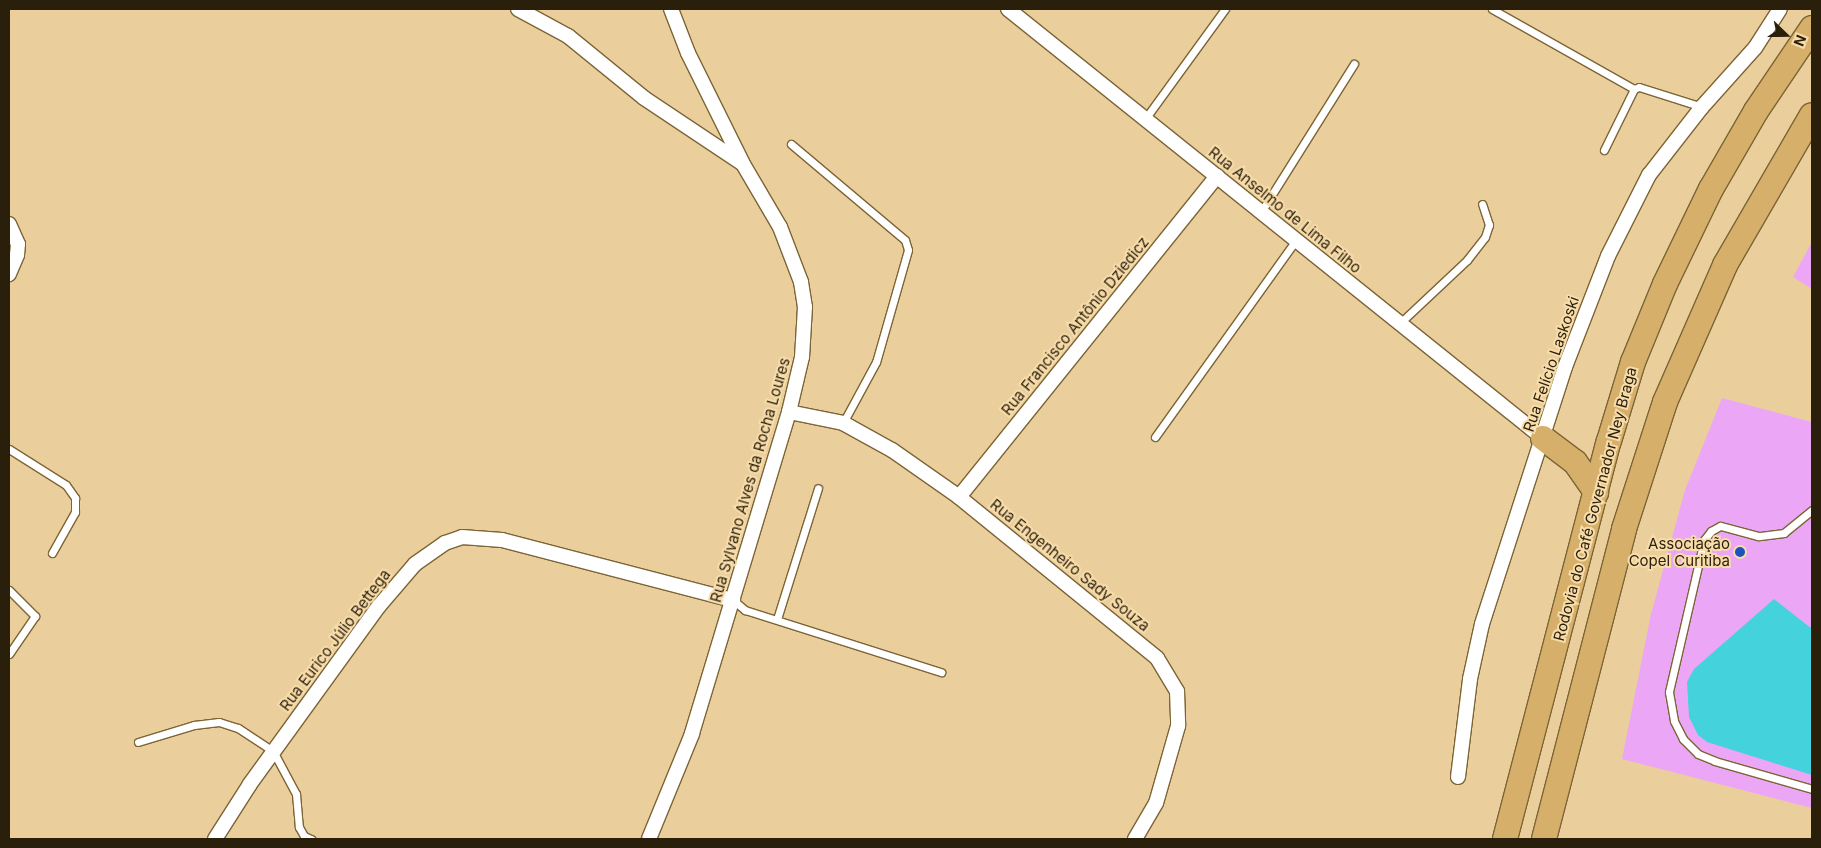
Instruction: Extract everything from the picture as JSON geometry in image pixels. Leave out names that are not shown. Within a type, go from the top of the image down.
[{"type":"highway","name":"Rodovia do Café Governador Ney Braga","points":[[1505,839],[1596,492],[1633,362],[1680,251],[1733,148],[1812,28]]},
{"type":"highway","points":[[1544,839],[1624,529],[1665,402],[1725,265],[1812,115]]},
{"type":"highway","points":[[1543,438],[1575,462],[1596,492]]},
{"type":"highway","points":[[1496,839],[1551,664]]},
{"type":"street","name":"Rua Sylvano Alves da Rocha Loures","points":[[518,9],[568,36],[644,98],[743,164],[780,227],[802,290],[805,307],[804,337],[789,412],[692,734],[649,839]]},
{"type":"street","points":[[671,9],[688,53],[743,164]]},
{"type":"street","name":"Rua Anselmo de Lima Filho","points":[[1008,9],[1543,438]]},
{"type":"street","name":"Rua Felício Laskoski","points":[[1458,777],[1470,679],[1482,624],[1577,335],[1623,223],[1649,175],[1702,107],[1755,48],[1780,9]]},
{"type":"street","name":"Rua Francisco Antônio Dziedicz","points":[[959,497],[1217,176]]},
{"type":"street","points":[[9,224],[18,244],[17,255],[9,274]]},
{"type":"street","name":"Rua Engenheiro Sady Souza","points":[[789,412],[843,423],[892,450],[959,497],[1142,644],[1169,675],[1177,692],[1178,726],[1156,803],[1135,839]]},
{"type":"street","name":"Rua Eurico Júlio Bettega","points":[[215,839],[273,751],[398,582],[429,553],[462,537],[502,540],[733,600]]},
{"type":"lane","points":[[1145,119],[1225,9]]},
{"type":"lane","points":[[1492,9],[1634,89],[1643,87],[1702,107]]},
{"type":"lane","points":[[1261,212],[1354,64]]},
{"type":"lane","points":[[1604,150],[1634,89]]},
{"type":"lane","points":[[791,144],[905,240],[908,250],[876,362],[843,423]]},
{"type":"lane","points":[[1400,323],[1467,260],[1485,237],[1489,225],[1482,204]]},
{"type":"lane","points":[[1155,437],[1296,240]]},
{"type":"lane","points":[[9,449],[66,485],[75,498],[75,512],[52,553]]},
{"type":"lane","points":[[776,619],[818,488]]},
{"type":"lane","points":[[1812,510],[1784,533],[1758,536],[1720,526],[1711,531],[1704,540],[1669,692],[1674,721],[1683,739],[1698,754],[1715,762],[1812,789]]},
{"type":"lane","points":[[9,590],[35,616],[9,654]]},
{"type":"lane","points":[[733,600],[745,610],[941,672]]},
{"type":"lane","points":[[138,742],[194,725],[218,722],[238,728],[273,751],[296,794],[299,827],[304,836],[311,839]]},
{"type":"shaded area","points":[[1812,242],[1812,289],[1793,277]]},
{"type":"shaded area","name":"Associação Copel Curitiba","points":[[1722,398],[1812,422],[1812,808],[1622,759],[1651,614],[1685,490]]},
{"type":"water","points":[[1774,599],[1812,629],[1812,775],[1707,742],[1698,735],[1689,717],[1687,682],[1694,669]]},
{"type":"place","name":"Associação Copel Curitiba","points":[[1740,552]]}]
